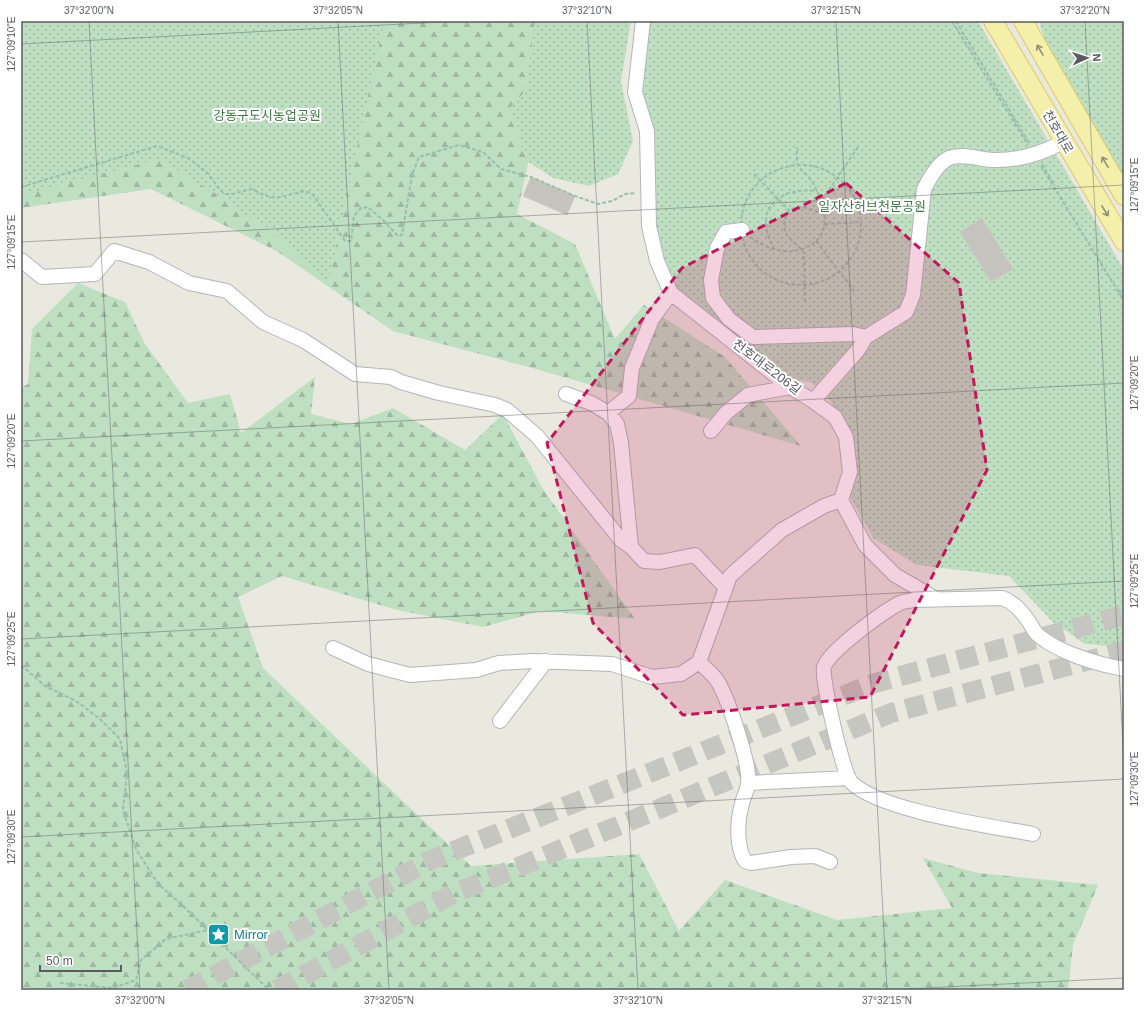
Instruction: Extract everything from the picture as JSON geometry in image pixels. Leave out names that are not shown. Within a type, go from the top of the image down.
[{"type":"main road","name":"천호대로","points":[[993,21],[1063,142],[1124,242]]},
{"type":"main road","name":"천호대로","points":[[1026,23],[1124,196]]},
{"type":"street","name":"천호대로206길","points":[[644,21],[635,92],[648,131],[649,226],[657,261],[671,293],[790,387],[814,401],[858,350],[866,337],[906,312],[913,294],[924,189],[931,175],[950,158],[958,157],[993,160],[1035,155],[1045,152],[1063,142]]},
{"type":"street","points":[[742,230],[726,232],[717,248],[711,280],[713,298],[728,319],[753,337],[853,334],[866,337]]},
{"type":"street","points":[[21,260],[42,277],[95,274],[114,251],[149,262],[189,283],[227,291],[264,322],[303,340],[355,374],[391,377],[401,382],[439,393],[501,407],[536,436],[621,540],[631,547],[644,561],[660,562],[695,556],[725,587]]},
{"type":"street","points":[[608,413],[629,396],[632,368],[646,333],[652,319],[671,293]]},
{"type":"street","points":[[711,431],[726,413],[748,394],[790,387]]},
{"type":"street","points":[[566,394],[592,403],[608,413],[617,424],[621,443],[631,547]]},
{"type":"street","points":[[814,401],[835,417],[846,437],[850,472],[841,500],[865,545],[895,575],[937,599]]},
{"type":"street","points":[[333,648],[368,664],[410,675],[476,670],[499,663],[546,661],[612,664],[652,677],[681,674],[699,662],[730,576],[782,530],[824,506],[841,500]]},
{"type":"street","points":[[1033,834],[928,813],[886,802],[865,792],[850,781],[841,757],[825,684],[823,669],[828,659],[854,637],[901,602],[937,599],[1002,598],[1012,602],[1027,618],[1036,634],[1052,646],[1106,666],[1124,669]]},
{"type":"street","points":[[500,721],[546,661]]},
{"type":"street","points":[[699,662],[717,680],[726,697],[746,762],[748,783],[741,805],[739,831],[740,853],[745,861],[751,863],[792,857],[815,856],[830,862]]},
{"type":"street","points":[[748,783],[849,778]]},
{"type":"path","points":[[952,21],[1124,299]]},
{"type":"path","points":[[956,21],[1035,155]]},
{"type":"path","points":[[21,187],[157,146],[188,158],[210,174],[216,186],[224,194],[232,194],[252,189],[264,196],[276,199],[306,191],[313,195],[345,241],[351,241],[354,216],[362,208],[368,207],[398,236],[402,235],[412,175],[419,157],[459,145],[483,152],[501,169],[531,176],[575,196],[598,204],[612,201],[625,194],[649,192]]},
{"type":"path","points":[[742,230],[750,238],[774,250],[789,251],[802,249],[816,241],[825,224],[826,216],[822,200],[812,181],[798,165],[797,147]]},
{"type":"path","points":[[822,200],[858,147]]},
{"type":"path","points":[[798,165],[819,168],[838,177],[854,197],[861,222],[860,236],[856,249],[849,261],[840,271],[829,278],[805,285],[786,283],[770,276],[760,268],[746,248],[742,230],[742,216],[752,191],[761,181],[772,173],[784,167],[798,165]]},
{"type":"path","points":[[754,174],[790,211]]},
{"type":"path","points":[[774,250],[767,232],[767,220],[770,207],[777,198],[796,190],[817,191]]},
{"type":"path","points":[[805,302],[804,253],[802,249],[786,234],[784,225],[786,216],[794,208],[802,206],[826,216]]},
{"type":"path","points":[[825,224],[861,222]]},
{"type":"path","points":[[816,241],[854,291]]},
{"type":"path","points":[[21,666],[45,686],[76,701],[100,719],[120,739],[127,773],[123,810],[136,849],[158,884],[180,903],[269,990]]},
{"type":"path","points":[[60,983],[113,988],[136,980],[141,960],[166,939],[208,930]]},
{"type":"highlighted area","points":[[846,183],[959,283],[987,470],[870,697],[683,715],[593,623],[547,443],[682,268]]},
{"type":"green space","points":[[21,21],[544,21],[530,154],[517,214],[575,244],[615,339],[644,305],[725,357],[801,446],[536,369],[393,331],[278,252],[151,189],[21,208]]},
{"type":"green space","name":"강동구도시농업공원","points":[[21,21],[384,21],[328,284],[265,224],[244,216],[223,198],[159,159],[21,195]]},
{"type":"green space","points":[[535,21],[631,21],[621,81],[633,141],[618,174],[589,186],[553,178],[527,161],[510,108],[526,90]]},
{"type":"green space","name":"일자산허브천문공원","points":[[649,21],[978,21],[1124,270],[1124,647],[1085,644],[1053,622],[1009,576],[917,565],[873,538],[850,497],[855,472],[853,440],[831,402],[811,382],[792,380],[676,290],[663,256],[655,223],[640,88]]},
{"type":"green space","points":[[1039,21],[1124,21],[1124,177],[1044,38]]},
{"type":"green space","points":[[78,283],[125,302],[145,344],[188,403],[230,394],[241,433],[315,377],[311,414],[351,424],[393,408],[465,450],[503,414],[543,489],[635,619],[541,611],[483,627],[397,610],[282,576],[238,597],[263,668],[471,866],[639,854],[679,931],[725,880],[837,920],[952,908],[923,858],[978,873],[1098,885],[1073,945],[1068,990],[21,990],[21,388],[28,384],[32,329]]},
{"type":"building","points":[[531,177],[575,196],[567,215],[523,196]]},
{"type":"building","points":[[982,218],[1013,269],[991,282],[960,232]]},
{"type":"tunnel","points":[[187,990],[431,860],[875,683],[1124,615]]},
{"type":"tunnel","points":[[277,990],[453,894],[891,713],[1124,651]]},
{"type":"place","name":"Mirror","points":[[218,934]]}]
